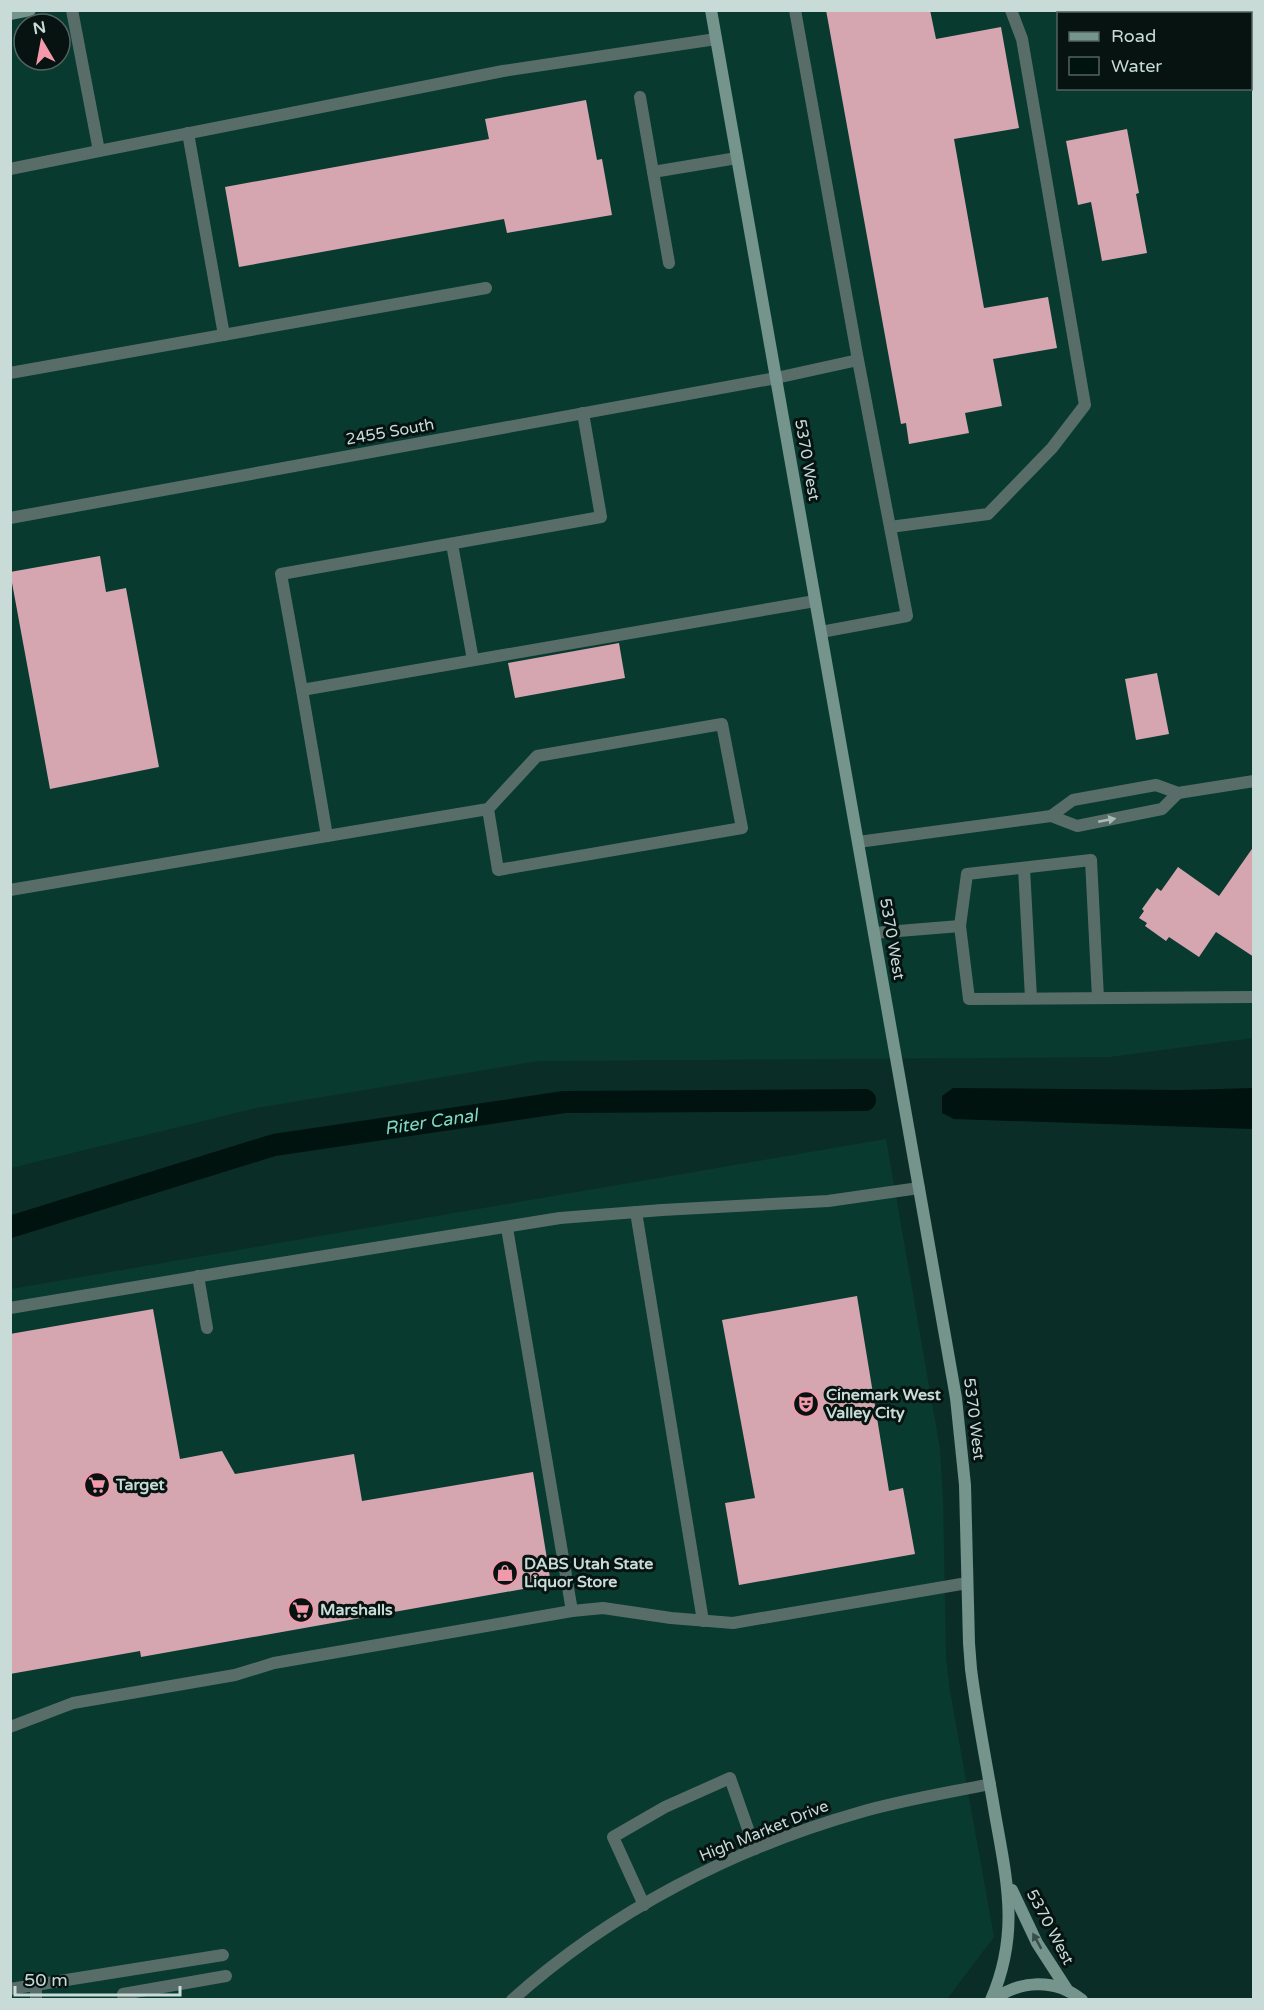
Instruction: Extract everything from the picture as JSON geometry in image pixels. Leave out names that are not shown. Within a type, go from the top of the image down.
[{"type":"street","points":[[10,14],[30,10]]},
{"type":"street","points":[[72,10],[99,151]]},
{"type":"street","name":"5370 West","points":[[711,10],[960,1426],[965,1485],[971,1669],[1006,1877],[1010,1924],[1004,1966],[992,2000]]},
{"type":"street","points":[[795,10],[907,616],[821,632]]},
{"type":"street","points":[[890,527],[988,514],[1052,447],[1085,405],[1022,39],[1011,10]]},
{"type":"street","points":[[10,169],[503,71],[716,39]]},
{"type":"street","points":[[640,97],[669,262]]},
{"type":"street","points":[[188,133],[224,334]]},
{"type":"street","points":[[653,172],[737,158]]},
{"type":"street","points":[[10,373],[486,288]]},
{"type":"street","name":"2455 South","points":[[10,518],[776,378],[858,360]]},
{"type":"street","points":[[327,836],[281,574],[601,517],[583,413]]},
{"type":"street","points":[[452,543],[473,660]]},
{"type":"street","points":[[302,690],[815,601]]},
{"type":"street","points":[[10,890],[488,809],[537,756],[722,724],[742,828],[498,870],[488,809]]},
{"type":"street","points":[[858,842],[1051,816],[1073,800],[1156,785],[1178,793],[1254,781]]},
{"type":"street","points":[[1051,816],[1077,826],[1162,809],[1178,793]]},
{"type":"street","points":[[1098,998],[1091,860],[967,874],[960,926],[969,999],[1254,997]]},
{"type":"street","points":[[1024,868],[1030,998]]},
{"type":"street","points":[[874,933],[960,926]]},
{"type":"street","points":[[10,1308],[560,1218],[828,1201],[919,1188]]},
{"type":"street","points":[[636,1212],[703,1621]]},
{"type":"street","points":[[507,1228],[572,1611]]},
{"type":"street","points":[[198,1276],[207,1328]]},
{"type":"street","points":[[10,1727],[73,1703],[235,1675],[273,1663],[572,1611],[603,1608],[671,1618],[732,1623],[967,1583]]},
{"type":"street","points":[[644,1905],[612,1837],[665,1806],[730,1778],[755,1849]]},
{"type":"street","name":"High Market Drive","points":[[512,2000],[591,1938],[644,1905],[700,1874],[755,1849],[862,1811],[990,1784]]},
{"type":"street","name":"5370 West","points":[[1006,1877],[1037,1943],[1068,1991]]},
{"type":"street","points":[[10,1989],[223,1955]]},
{"type":"street","points":[[124,2000],[123,1994],[226,1976]]},
{"type":"street","points":[[992,2000],[1001,1993],[1026,1984],[1055,1986],[1085,1999]]},
{"type":"street","points":[[36,1985],[36,2000]]},
{"type":"shaded area","points":[[10,11],[1253,11],[1253,1038],[1109,1057],[538,1061],[256,1108],[11,1168]]},
{"type":"shaded area","points":[[886,1139],[940,1449],[946,1658],[994,1937],[947,1999],[11,2000],[11,1289]]},
{"type":"water","points":[[953,1088],[1183,1090],[1253,1088],[1253,1129],[954,1119],[942,1113],[942,1096]]},
{"type":"building","points":[[826,10],[930,10],[936,39],[1001,27],[1019,128],[954,139],[984,308],[1048,297],[1057,348],[993,359],[1002,406],[965,413],[969,433],[909,444],[906,423],[901,424]]},
{"type":"building","points":[[586,100],[597,160],[602,159],[612,215],[507,233],[504,219],[239,267],[225,187],[489,139],[485,119]]},
{"type":"building","points":[[1127,129],[1147,253],[1102,261],[1091,202],[1078,205],[1066,141]]},
{"type":"building","points":[[100,556],[106,592],[126,588],[159,767],[50,789],[10,572]]},
{"type":"building","points":[[619,643],[625,678],[515,698],[508,663]]},
{"type":"building","points":[[1157,673],[1169,734],[1136,740],[1125,679]]},
{"type":"building","points":[[1254,846],[1254,957],[1216,932],[1199,957],[1169,937],[1166,941],[1145,926],[1147,923],[1139,918],[1144,911],[1142,909],[1157,888],[1161,891],[1178,867],[1219,896]]},
{"type":"building","name":"Cinemark West Valley City","points":[[857,1296],[889,1491],[903,1488],[915,1554],[739,1585],[725,1503],[755,1498],[722,1320]]},
{"type":"building","points":[[153,1309],[180,1459],[222,1451],[235,1474],[354,1454],[362,1501],[533,1472],[551,1584],[141,1657],[140,1651],[10,1674],[10,1334]]},
{"type":"waterway","name":"Riter Canal","points":[[10,1227],[274,1145],[564,1102],[865,1100]]},
{"type":"place","name":"Cinemark West Valley City","points":[[806,1404]]},
{"type":"place","name":"Target","points":[[97,1485]]},
{"type":"place","name":"DABS Utah State Liquor Store","points":[[505,1573]]},
{"type":"place","name":"Marshalls","points":[[301,1610]]}]
